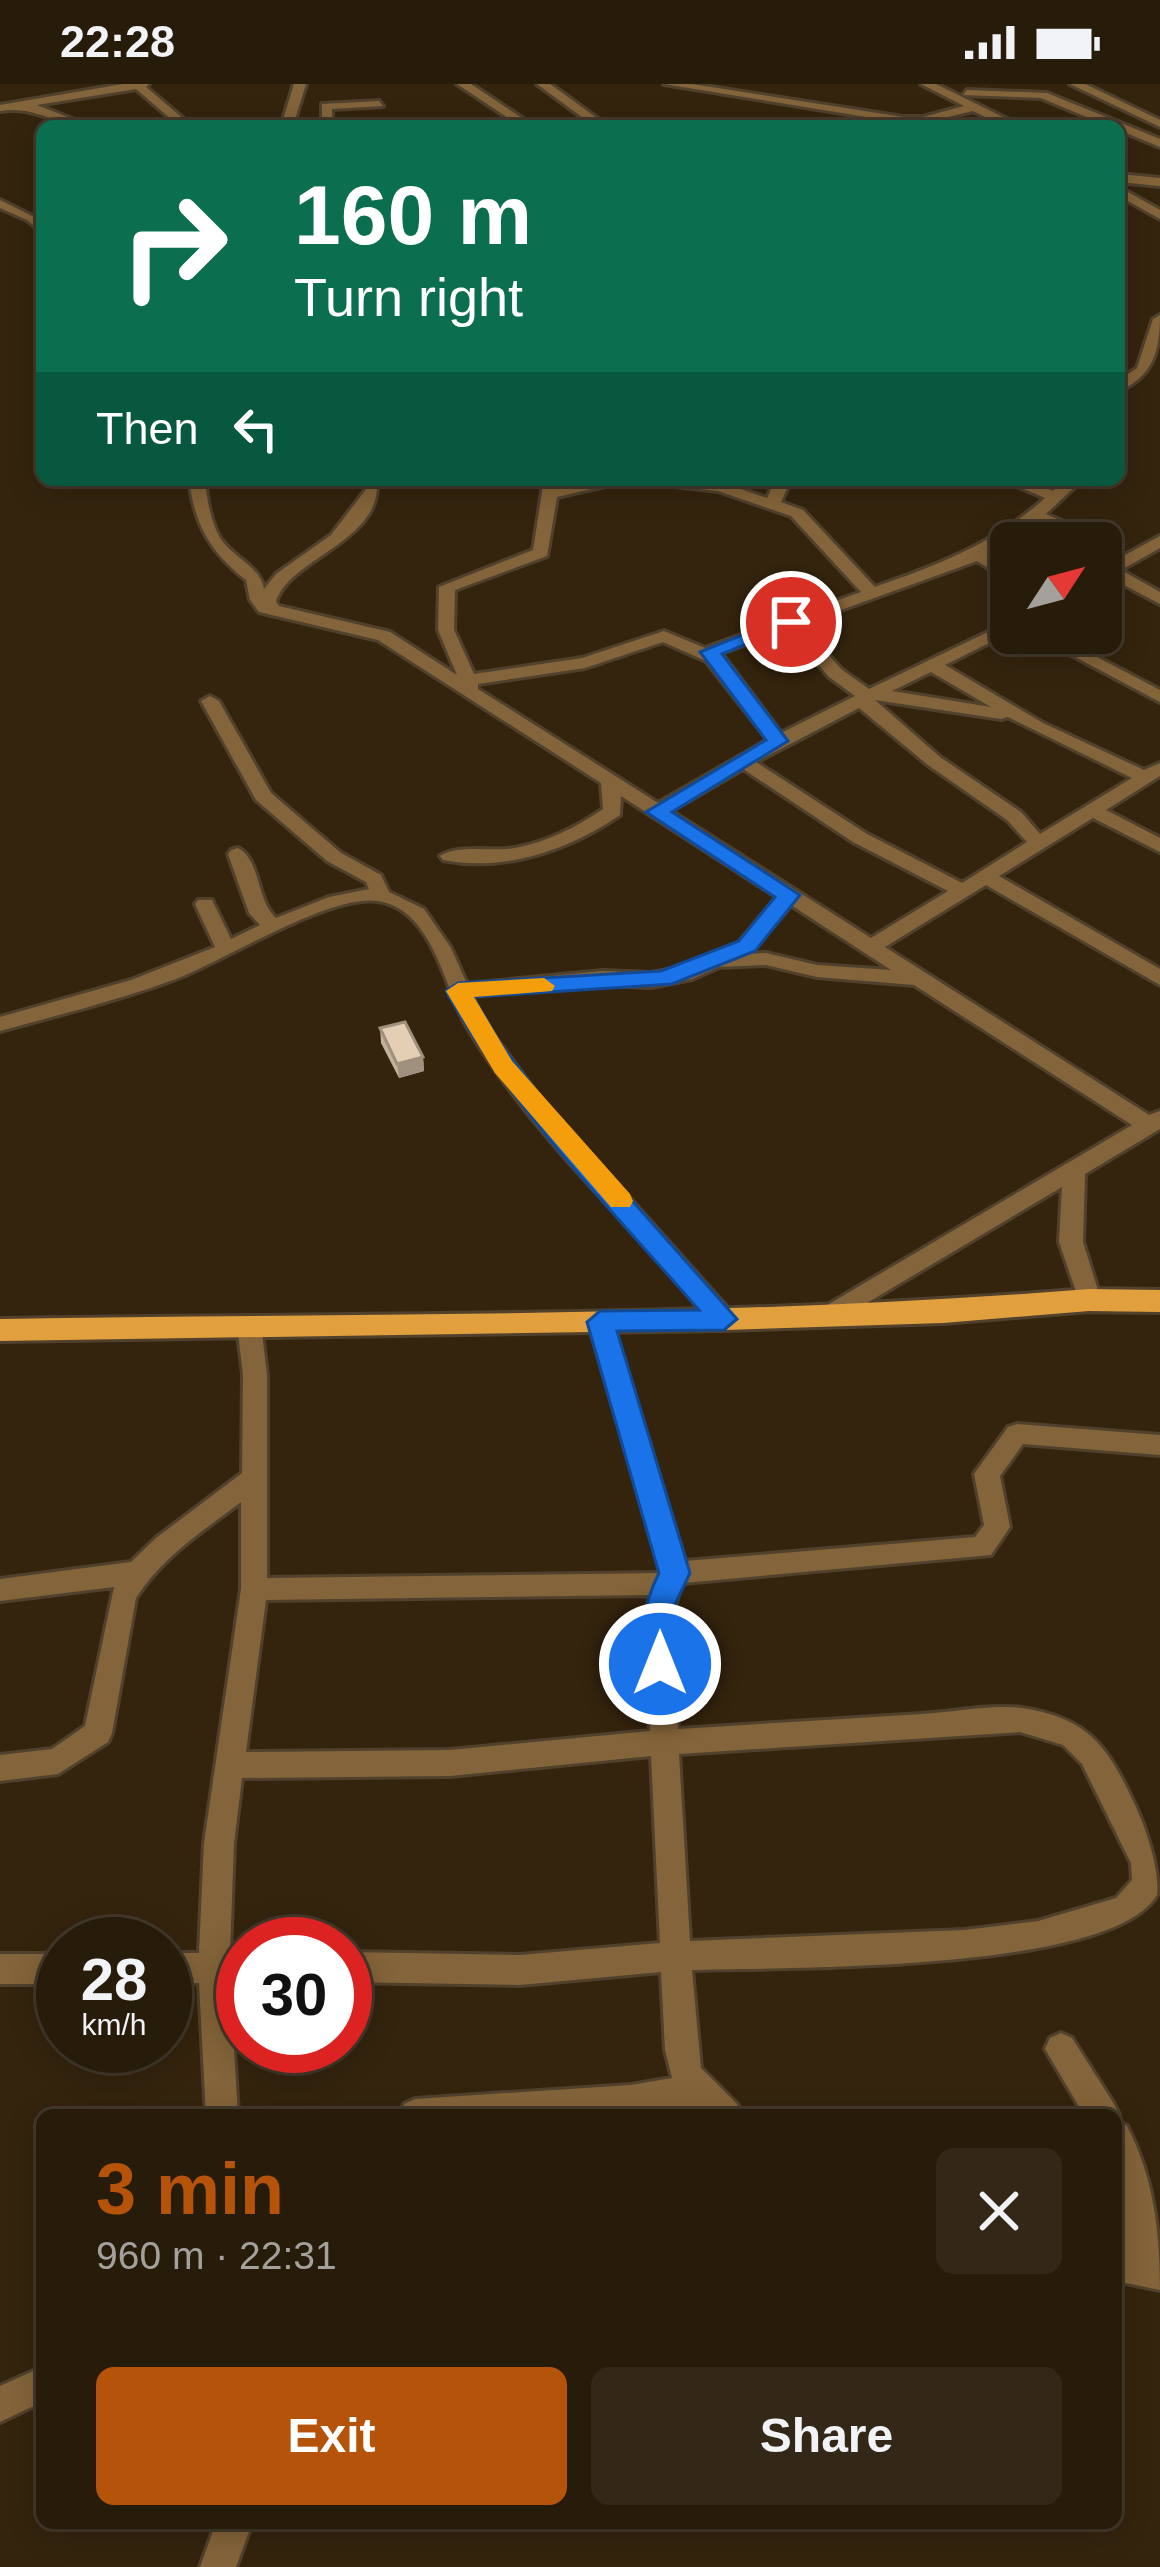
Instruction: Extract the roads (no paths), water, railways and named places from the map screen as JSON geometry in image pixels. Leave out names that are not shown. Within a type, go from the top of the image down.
[{"type":"main road","points":[[0,1330],[724,1319],[943,1312],[1089,1300],[1160,1301]]},
{"type":"street","points":[[289,120],[300,84]]},
{"type":"street","points":[[463,84],[519,120]]},
{"type":"street","points":[[543,84],[594,120]]},
{"type":"street","points":[[670,84],[777,99],[874,120]]},
{"type":"street","points":[[742,84],[777,99]]},
{"type":"street","points":[[926,84],[960,95],[1002,120]]},
{"type":"street","points":[[1054,120],[1064,104],[1065,84]]},
{"type":"street","points":[[1076,84],[1160,124]]},
{"type":"street","points":[[960,95],[995,85]]},
{"type":"street","points":[[0,108],[142,86],[179,120]]},
{"type":"street","points":[[337,90],[330,112],[372,104],[366,120]]},
{"type":"street","points":[[960,95],[1036,93],[1099,120]]},
{"type":"street","points":[[25,104],[67,120]]},
{"type":"street","points":[[947,120],[975,106]]},
{"type":"street","points":[[1125,131],[1160,144]]},
{"type":"street","points":[[1125,179],[1160,182]]},
{"type":"street","points":[[1125,198],[1160,215]]},
{"type":"street","points":[[0,205],[36,223]]},
{"type":"street","points":[[1125,386],[1152,371],[1160,319]]},
{"type":"street","points":[[724,486],[797,513],[871,593]]},
{"type":"street","points":[[772,503],[780,486]]},
{"type":"street","points":[[1026,486],[1054,496]]},
{"type":"street","points":[[778,741],[710,652],[976,554],[1035,514],[1066,486]]},
{"type":"street","points":[[470,685],[446,629],[447,586],[541,554],[551,487]]},
{"type":"street","points":[[198,489],[201,515],[214,542],[224,556],[254,578],[260,604],[384,636],[470,685],[610,784],[1154,1122],[832,1313]]},
{"type":"street","points":[[273,611],[268,602],[273,585],[332,543],[366,507],[372,491]]},
{"type":"street","points":[[1035,514],[1052,522]]},
{"type":"street","points":[[1122,563],[1160,541]]},
{"type":"street","points":[[976,554],[990,563]]},
{"type":"street","points":[[1122,554],[1131,558]]},
{"type":"street","points":[[1122,581],[1160,599]]},
{"type":"street","points":[[791,622],[835,673],[1014,816],[1038,844]]},
{"type":"street","points":[[470,685],[585,663],[664,636],[712,657]]},
{"type":"street","points":[[657,812],[778,741],[990,636]]},
{"type":"street","points":[[1078,654],[1160,697]]},
{"type":"street","points":[[932,665],[1015,716],[1153,773]]},
{"type":"street","points":[[869,700],[1015,716]]},
{"type":"street","points":[[210,701],[263,796],[334,857],[374,879],[381,895]]},
{"type":"street","points":[[744,762],[860,838],[963,892]]},
{"type":"street","points":[[874,946],[1153,773]]},
{"type":"street","points":[[450,856],[505,859],[587,825],[613,811],[610,784]]},
{"type":"street","points":[[1093,809],[1160,846]]},
{"type":"street","points":[[238,854],[259,913],[275,928]]},
{"type":"street","points":[[987,877],[1160,978]]},
{"type":"street","points":[[0,1024],[182,970],[358,896],[381,895],[418,915],[431,928],[458,991],[492,1051],[534,1106],[724,1319]]},
{"type":"street","points":[[458,991],[603,978],[651,980],[717,962],[745,948],[788,895]]},
{"type":"street","points":[[205,904],[226,950]]},
{"type":"street","points":[[717,962],[766,959],[817,970],[925,979]]},
{"type":"street","points":[[1074,1169],[1071,1242],[1089,1300]]},
{"type":"street","points":[[600,1322],[670,1578],[658,1626],[681,2050],[687,2077],[719,2109]]},
{"type":"street","points":[[224,1917],[219,1843],[254,1589],[255,1375],[249,1325]]},
{"type":"street","points":[[254,1589],[670,1578],[982,1547],[997,1527],[987,1474],[1017,1433],[1160,1444]]},
{"type":"street","points":[[0,1768],[58,1761],[98,1733],[123,1596],[136,1573],[255,1477]]},
{"type":"street","points":[[0,1590],[136,1573]]},
{"type":"street","points":[[230,1765],[450,1763],[664,1742],[1020,1720],[1048,1724],[1072,1735],[1092,1755],[1146,1863],[1147,1886],[1125,1910],[1038,1935],[964,1945],[675,1956],[520,1970],[372,1967]]},
{"type":"street","points":[[0,1969],[36,1969]]},
{"type":"street","points":[[1061,2049],[1099,2109]]},
{"type":"street","points":[[222,2109],[224,2073]]},
{"type":"street","points":[[508,2109],[631,2101],[697,2090]]},
{"type":"street","points":[[1122,2148],[1140,2205],[1139,2269]]},
{"type":"street","points":[[0,2404],[36,2387]]},
{"type":"street","points":[[218,2567],[231,2529]]}]
